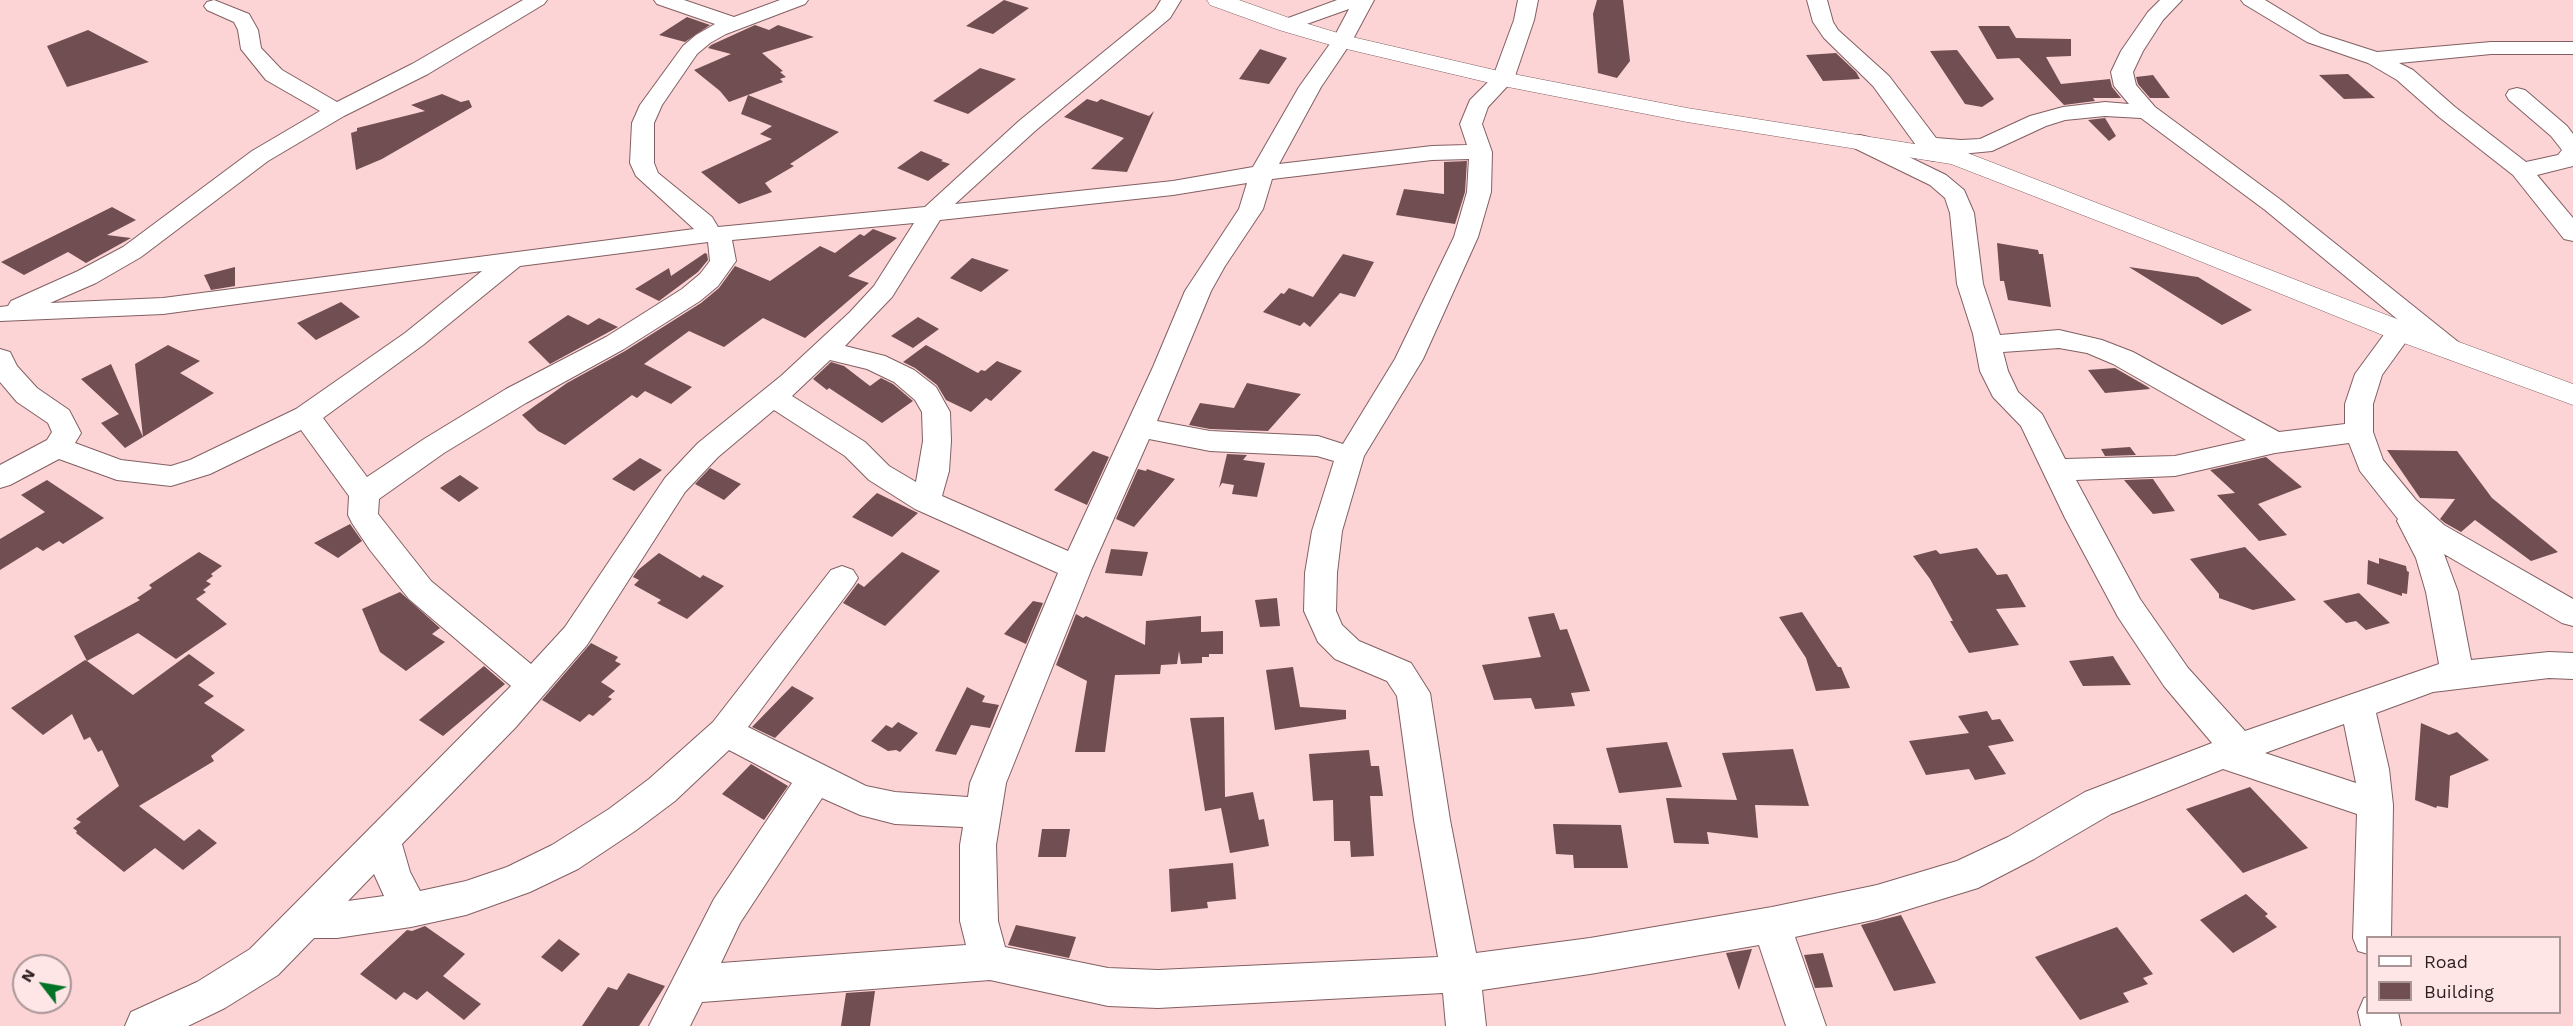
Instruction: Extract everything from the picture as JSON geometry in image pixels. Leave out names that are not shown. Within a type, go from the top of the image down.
[{"type":"street","points":[[2,314],[87,277],[132,252],[260,156],[336,111],[420,69],[537,0]]},
{"type":"street","points":[[664,0],[734,24]]},
{"type":"street","points":[[364,494],[434,446],[507,401],[615,343],[691,295],[709,280],[723,261],[708,228],[648,176],[642,163],[643,123],[651,105],[690,50],[704,39],[734,24],[798,0]]},
{"type":"street","points":[[1218,0],[1287,25],[1342,41],[1503,79],[1687,115],[1860,142],[1932,149],[1984,146],[2038,121],[2064,114],[2105,109],[2147,112]]},
{"type":"street","points":[[1287,25],[1356,0]]},
{"type":"street","points":[[990,962],[979,921],[978,845],[988,783],[1076,568],[1167,367],[1198,291],[1212,266],[1251,209],[1262,173],[1310,87],[1342,41],[1364,0]]},
{"type":"street","points":[[1467,1026],[1461,974],[1432,820],[1413,693],[1399,672],[1347,650],[1329,633],[1320,611],[1321,573],[1327,531],[1350,456],[1409,359],[1466,237],[1479,192],[1481,152],[1471,124],[1478,105],[1503,79],[1524,20],[1528,0]]},
{"type":"street","points":[[1816,0],[1823,21],[1831,34],[1881,81],[1932,149],[2170,238],[2400,331],[2573,395]]},
{"type":"street","points":[[2172,0],[2155,15],[2122,72],[2125,86],[2147,112],[2273,205],[2453,351]]},
{"type":"street","points":[[2251,0],[2314,38],[2375,59],[2405,75],[2446,112],[2521,170],[2573,234]]},
{"type":"street","points":[[145,1026],[211,995],[264,962],[504,717],[576,636],[675,485],[708,450],[774,397],[859,318],[883,291],[932,214],[1027,126],[1178,2]]},
{"type":"street","points":[[214,6],[242,18],[248,30],[251,49],[274,75],[336,111]]},
{"type":"street","points":[[2375,59],[2491,48],[2573,48]]},
{"type":"street","points":[[2517,95],[2559,131],[2573,149],[2567,160],[2546,167],[2521,170]]},
{"type":"street","points":[[1860,142],[1938,180],[1956,195],[1962,213],[1970,284],[1994,371],[2007,397],[2032,421],[2055,470],[2129,608],[2230,751],[2375,805]]},
{"type":"street","points":[[2,314],[164,306],[665,239],[708,228],[932,214],[1173,188],[1262,173],[1432,153],[1481,152]]},
{"type":"street","points":[[57,447],[117,470],[171,476],[200,467],[306,416],[414,339],[513,258]]},
{"type":"street","points":[[859,318],[875,362]]},
{"type":"street","points":[[2400,331],[2369,374],[2359,404],[2360,432],[2370,464],[2405,508],[2433,533],[2573,614]]},
{"type":"street","points":[[1988,345],[2059,339],[2093,346],[2123,358],[2276,443]]},
{"type":"street","points":[[825,350],[875,362],[904,376],[926,394],[936,412],[938,441],[934,471],[926,501]]},
{"type":"street","points":[[0,358],[5,370],[27,395],[59,417],[67,433],[57,447],[0,478]]},
{"type":"street","points":[[774,397],[855,449],[879,473],[926,501],[1076,568]]},
{"type":"street","points":[[306,416],[364,494],[363,515],[381,542],[420,590],[532,685]]},
{"type":"street","points":[[1138,427],[1210,441],[1318,446],[1350,456]]},
{"type":"street","points":[[2055,470],[2175,465],[2276,443],[2360,432]]},
{"type":"street","points":[[2405,508],[2431,558],[2442,592],[2457,675]]},
{"type":"street","points":[[306,920],[338,920],[411,910],[466,898],[518,880],[565,857],[622,820],[662,790],[725,732],[842,578]]},
{"type":"street","points":[[690,984],[990,962],[1108,987],[1158,989],[1461,974],[1590,956],[1772,925],[1877,902],[1965,876],[2021,848],[2098,803],[2230,751],[2431,679],[2549,665],[2573,666]]},
{"type":"street","points":[[2357,705],[2372,769],[2375,805],[2372,936]]},
{"type":"street","points":[[725,732],[860,800],[895,808],[983,813]]},
{"type":"street","points":[[669,1026],[727,911],[815,778]]},
{"type":"street","points":[[382,840],[393,877],[411,910]]},
{"type":"street","points":[[1772,925],[1796,1002],[1806,1026]]},
{"type":"building","points":[[1004,0],[1029,8],[993,34],[966,26]]},
{"type":"building","points":[[1597,0],[1623,0],[1630,61],[1617,78],[1598,73],[1593,14]]},
{"type":"building","points":[[687,17],[710,25],[685,42],[659,35]]},
{"type":"building","points":[[755,25],[769,30],[778,25],[814,37],[762,53],[783,71],[780,72],[786,77],[780,79],[783,82],[729,102],[720,91],[694,70],[731,54],[708,48],[711,45]]},
{"type":"building","points":[[1978,26],[2009,26],[2016,38],[2071,39],[2071,56],[2046,57],[2061,84],[2110,79],[2112,87],[2121,98],[2093,98],[2095,101],[2064,105],[2019,58],[1997,59]]},
{"type":"building","points":[[88,30],[149,62],[67,87],[47,46]]},
{"type":"building","points":[[1260,49],[1287,58],[1269,84],[1239,79]]},
{"type":"building","points":[[1957,50],[1994,99],[1982,107],[1965,104],[1930,51]]},
{"type":"building","points":[[1836,53],[1856,72],[1860,79],[1823,81],[1806,55]]},
{"type":"building","points":[[980,68],[1016,79],[968,114],[933,101]]},
{"type":"building","points":[[2348,74],[2375,98],[2344,99],[2319,75]]},
{"type":"building","points":[[2153,75],[2170,98],[2150,98],[2138,84],[2136,77]]},
{"type":"building","points":[[442,94],[461,102],[469,100],[472,107],[382,159],[356,170],[351,133],[357,131],[357,128],[425,111],[411,105]]},
{"type":"building","points":[[748,95],[839,132],[790,164],[794,166],[765,183],[772,192],[739,204],[701,172],[772,139],[760,134],[772,126],[741,114]]},
{"type":"building","points":[[1087,99],[1097,102],[1101,99],[1149,116],[1154,111],[1127,172],[1091,169],[1124,138],[1064,117]]},
{"type":"building","points":[[2105,118],[2116,136],[2109,141],[2088,120]]},
{"type":"building","points":[[921,151],[950,164],[928,181],[897,168]]},
{"type":"building","points":[[1467,161],[1465,192],[1455,224],[1396,215],[1404,189],[1444,194],[1444,162]]},
{"type":"building","points":[[112,207],[136,220],[107,235],[131,238],[86,263],[68,252],[24,275],[1,262]]},
{"type":"building","points":[[873,229],[897,238],[848,276],[869,283],[805,338],[763,318],[724,347],[689,331],[644,364],[692,387],[671,404],[645,391],[637,398],[632,395],[565,445],[538,431],[522,415],[567,383],[625,351],[701,303],[719,288],[735,266],[770,281],[820,246],[835,253],[860,234],[864,236]]},
{"type":"building","points":[[1997,243],[2038,250],[2039,254],[2043,254],[2051,307],[2008,300],[2004,281],[2000,281]]},
{"type":"building","points":[[705,253],[708,260],[698,272],[659,301],[635,289],[669,268],[671,276]]},
{"type":"building","points":[[1343,254],[1374,262],[1355,297],[1340,293],[1310,327],[1304,322],[1300,326],[1263,312],[1289,288],[1313,297]]},
{"type":"building","points":[[972,258],[1009,270],[981,292],[950,278]]},
{"type":"building","points":[[235,267],[235,286],[211,290],[204,275]]},
{"type":"building","points":[[2129,267],[2198,277],[2252,310],[2222,325]]},
{"type":"building","points":[[341,302],[360,317],[316,340],[297,323]]},
{"type":"building","points":[[568,315],[588,325],[599,318],[618,327],[550,364],[528,342]]},
{"type":"building","points":[[918,317],[939,329],[913,348],[891,336]]},
{"type":"building","points":[[168,345],[200,361],[180,373],[214,393],[143,437],[135,364]]},
{"type":"building","points":[[926,345],[978,373],[981,370],[985,371],[997,361],[1022,371],[991,401],[986,398],[971,412],[946,400],[937,385],[903,362]]},
{"type":"building","points":[[831,362],[844,366],[870,386],[881,378],[893,384],[913,401],[882,423],[813,379]]},
{"type":"building","points":[[111,364],[143,437],[125,448],[101,423],[119,414],[81,379]]},
{"type":"building","points":[[2115,368],[2150,389],[2105,393],[2088,370]]},
{"type":"building","points":[[1247,383],[1301,394],[1268,431],[1210,429],[1189,425],[1200,403],[1234,408]]},
{"type":"building","points":[[2130,447],[2136,455],[2105,456],[2101,449]]},
{"type":"building","points":[[2387,450],[2457,451],[2492,498],[2558,552],[2531,561],[2475,520],[2461,532],[2445,523],[2440,519],[2455,499],[2420,498]]},
{"type":"building","points":[[1093,451],[1109,457],[1087,505],[1054,490]]},
{"type":"building","points":[[1227,454],[1247,455],[1243,460],[1265,463],[1257,497],[1232,494],[1234,485],[1222,483],[1219,488]]},
{"type":"building","points":[[2266,457],[2302,487],[2258,504],[2287,535],[2259,541],[2217,495],[2235,493],[2210,470]]},
{"type":"building","points":[[640,458],[662,470],[634,491],[612,479]]},
{"type":"building","points":[[710,468],[741,484],[724,500],[695,484]]},
{"type":"building","points":[[1138,469],[1146,471],[1147,469],[1175,479],[1134,527],[1116,519]]},
{"type":"building","points":[[460,475],[479,488],[459,502],[440,488]]},
{"type":"building","points":[[2153,479],[2175,511],[2153,514],[2124,480]]},
{"type":"building","points":[[47,480],[104,518],[63,544],[59,541],[43,551],[37,547],[0,570],[0,539],[45,512],[21,495]]},
{"type":"building","points":[[877,493],[918,513],[892,537],[852,517]]},
{"type":"building","points":[[350,524],[362,541],[338,558],[314,543]]},
{"type":"building","points":[[2245,547],[2296,600],[2253,610],[2219,598],[2219,594],[2190,559]]},
{"type":"building","points":[[1977,548],[1997,575],[2007,574],[2026,607],[1996,609],[2019,645],[1969,653],[1950,621],[1953,621],[1930,579],[1913,556],[1936,550],[1940,554]]},
{"type":"building","points":[[1111,549],[1148,552],[1142,576],[1105,573]]},
{"type":"building","points":[[199,552],[222,566],[211,574],[213,576],[206,581],[211,584],[203,590],[206,592],[196,599],[227,624],[176,659],[138,633],[87,661],[74,636],[140,600],[137,598],[152,588],[149,585]]},
{"type":"building","points":[[902,552],[940,571],[885,626],[843,603],[858,583],[864,587]]},
{"type":"building","points":[[659,553],[700,578],[703,575],[724,586],[687,619],[657,603],[661,600],[634,585],[639,580],[633,577],[638,570]]},
{"type":"building","points":[[2379,558],[2406,566],[2409,572],[2407,594],[2402,593],[2402,596],[2367,584],[2368,560],[2379,564]]},
{"type":"building","points":[[400,592],[440,628],[432,634],[445,642],[406,671],[380,652],[362,609]]},
{"type":"building","points":[[2359,593],[2390,623],[2366,630],[2356,621],[2346,623],[2323,601]]},
{"type":"building","points":[[1277,598],[1280,626],[1260,627],[1255,600]]},
{"type":"building","points":[[1033,601],[1043,603],[1026,644],[1004,634]]},
{"type":"building","points":[[1802,612],[1838,667],[1841,667],[1850,688],[1816,691],[1806,658],[1779,617]]},
{"type":"building","points":[[1554,613],[1560,630],[1567,629],[1590,691],[1571,693],[1575,706],[1535,709],[1531,698],[1494,700],[1482,665],[1541,657],[1528,617]]},
{"type":"building","points":[[1076,614],[1083,618],[1086,616],[1145,645],[1146,621],[1201,616],[1201,632],[1223,631],[1223,654],[1209,654],[1209,657],[1202,657],[1202,663],[1181,664],[1179,651],[1177,664],[1161,665],[1160,674],[1115,675],[1105,752],[1075,752],[1087,681],[1056,665]]},
{"type":"building","points":[[591,643],[618,657],[615,661],[621,664],[601,682],[615,691],[608,697],[612,699],[593,716],[589,714],[580,722],[542,700]]},
{"type":"building","points":[[189,654],[215,673],[198,685],[214,696],[204,703],[245,730],[211,756],[214,761],[139,806],[184,841],[199,829],[217,843],[183,870],[155,848],[124,872],[76,833],[77,831],[73,828],[81,822],[76,819],[119,786],[102,750],[98,752],[90,737],[84,740],[72,714],[43,735],[11,708],[85,660],[133,695]]},
{"type":"building","points":[[2113,656],[2131,685],[2083,686],[2069,661]]},
{"type":"building","points":[[484,666],[505,684],[443,736],[419,720]]},
{"type":"building","points":[[1293,667],[1300,707],[1346,710],[1346,719],[1275,730],[1266,670]]},
{"type":"building","points":[[792,686],[814,698],[775,738],[752,727]]},
{"type":"building","points":[[967,687],[985,696],[982,702],[999,705],[990,728],[971,725],[956,755],[935,751]]},
{"type":"building","points":[[1987,711],[1992,720],[2000,719],[2014,741],[1988,746],[2006,774],[1975,780],[1969,769],[1926,775],[1909,741],[1969,733],[1958,716]]},
{"type":"building","points":[[1224,717],[1225,797],[1253,792],[1259,820],[1264,819],[1269,846],[1230,853],[1221,808],[1205,811],[1190,718]]},
{"type":"building","points":[[898,722],[918,733],[900,752],[888,751],[871,741],[886,725],[892,728]]},
{"type":"building","points":[[2421,723],[2449,735],[2457,732],[2489,760],[2450,776],[2448,808],[2437,806],[2436,808],[2415,800]]},
{"type":"building","points":[[1667,742],[1682,787],[1619,793],[1606,748]]},
{"type":"building","points":[[1793,749],[1809,806],[1755,805],[1758,838],[1707,832],[1709,844],[1674,843],[1666,798],[1737,800],[1722,753]]},
{"type":"building","points":[[1369,750],[1371,766],[1379,766],[1383,796],[1370,796],[1374,856],[1351,857],[1350,841],[1334,841],[1333,800],[1313,801],[1309,754]]},
{"type":"building","points":[[751,764],[788,786],[764,820],[722,794]]},
{"type":"building","points":[[2250,787],[2308,848],[2243,873],[2186,809]]},
{"type":"building","points":[[1553,824],[1621,825],[1628,868],[1574,868],[1573,855],[1556,854]]},
{"type":"building","points":[[1042,829],[1070,829],[1066,857],[1038,857]]},
{"type":"building","points":[[1233,863],[1236,899],[1207,902],[1208,908],[1171,912],[1169,869]]},
{"type":"building","points":[[2246,894],[2268,914],[2265,916],[2277,927],[2233,953],[2200,920]]},
{"type":"building","points":[[1901,915],[1936,983],[1894,991],[1861,925]]},
{"type":"building","points":[[1016,925],[1076,937],[1069,958],[1008,945]]},
{"type":"building","points":[[425,926],[465,954],[443,976],[481,1004],[464,1020],[427,991],[417,1000],[404,992],[396,1000],[360,974],[407,930],[412,931]]},
{"type":"building","points":[[2117,927],[2153,974],[2143,978],[2148,984],[2123,993],[2129,1002],[2080,1020],[2035,957]]},
{"type":"building","points":[[559,939],[580,954],[562,972],[541,957]]},
{"type":"building","points":[[1752,949],[1739,990],[1726,953]]},
{"type":"building","points":[[1823,953],[1833,987],[1815,988],[1804,955]]},
{"type":"building","points":[[628,973],[665,986],[639,1026],[582,1026],[608,987],[617,990]]},
{"type":"building","points":[[875,991],[870,1026],[841,1026],[846,993]]}]
